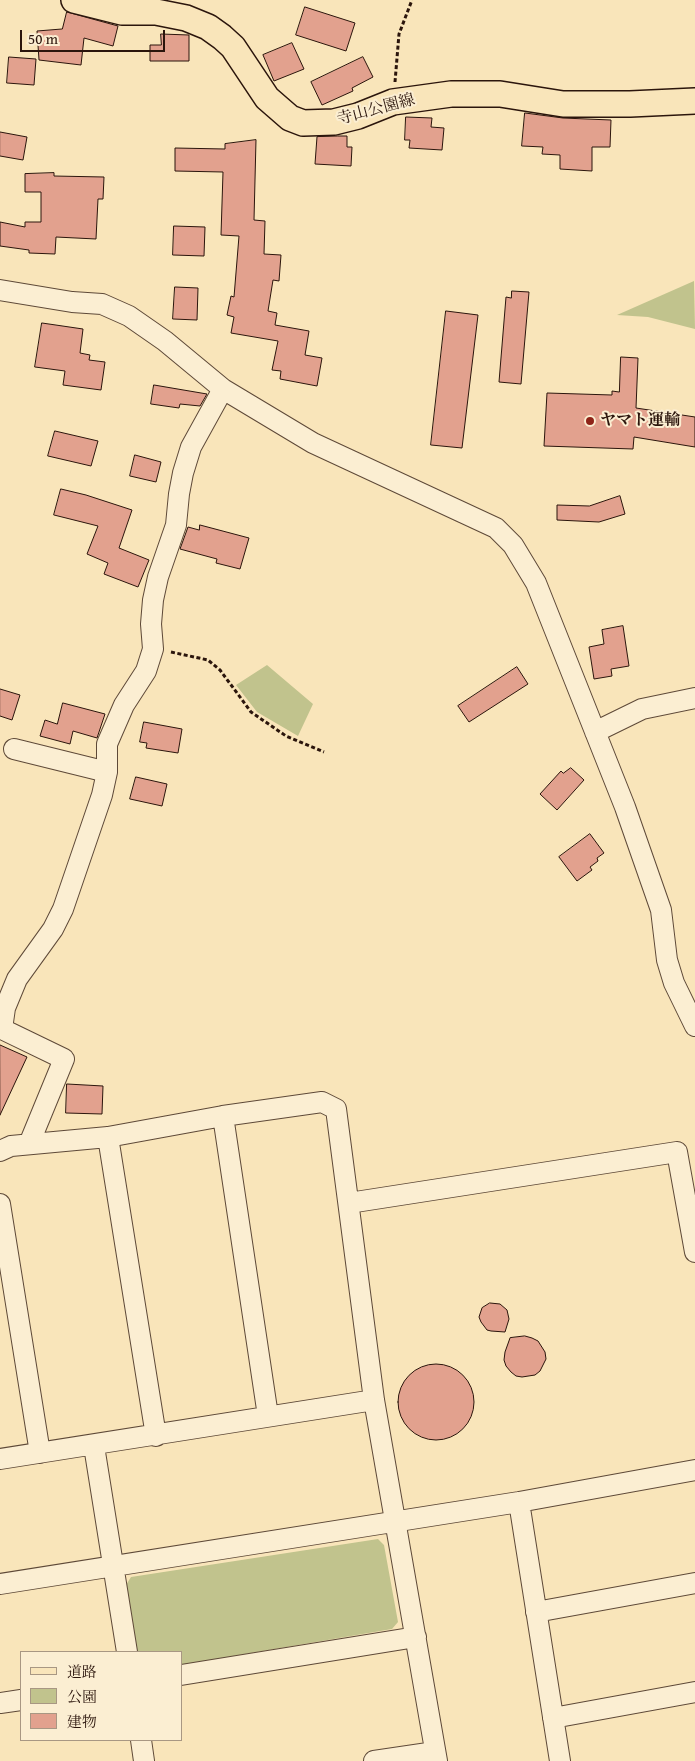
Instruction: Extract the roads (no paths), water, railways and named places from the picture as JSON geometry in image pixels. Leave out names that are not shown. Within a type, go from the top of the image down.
[{"type":"main road","name":"寺山公園線","points":[[74,0],[122,12],[156,12],[186,18],[208,27],[222,36],[233,47],[266,98],[290,118],[303,123],[334,122],[358,116],[393,102],[451,94],[518,96],[563,104],[630,104],[695,101]]},
{"type":"street","points":[[0,290],[72,302],[102,304],[129,316],[165,341],[223,389],[314,443],[496,528],[513,545],[536,583],[625,807],[661,910],[667,960],[674,983],[695,1026]]},
{"type":"street","points":[[29,1144],[64,1059],[2,1029],[5,1008],[17,979],[52,929],[63,909],[102,795],[107,772],[107,744],[124,705],[146,671],[153,648],[151,624],[158,577],[176,525],[183,473],[191,447],[223,389]]},
{"type":"street","points":[[595,732],[642,708],[695,698]]},
{"type":"street","points":[[14,749],[107,772]]},
{"type":"street","points":[[0,1151],[10,1146],[108,1137],[223,1116],[322,1102],[336,1109],[374,1400],[436,1756],[374,1761]]},
{"type":"street","points":[[223,1116],[268,1416]]},
{"type":"street","points":[[108,1137],[156,1436]]},
{"type":"street","points":[[349,1202],[677,1152],[688,1163],[695,1252]]},
{"type":"street","points":[[0,1204],[40,1453]]},
{"type":"street","points":[[0,1459],[94,1446],[374,1400]]},
{"type":"street","points":[[94,1446],[127,1651]]},
{"type":"street","points":[[0,1584],[519,1502],[695,1470]]},
{"type":"street","points":[[519,1502],[560,1761]]},
{"type":"street","points":[[536,1612],[695,1582]]},
{"type":"street","points":[[182,1675],[416,1637]]},
{"type":"street","points":[[553,1718],[695,1692]]},
{"type":"street","points":[[0,1703],[20,1700]]},
{"type":"street","points":[[141,1741],[144,1761]]},
{"type":"place","name":"ヤマト運輸","points":[[590,421]]}]
